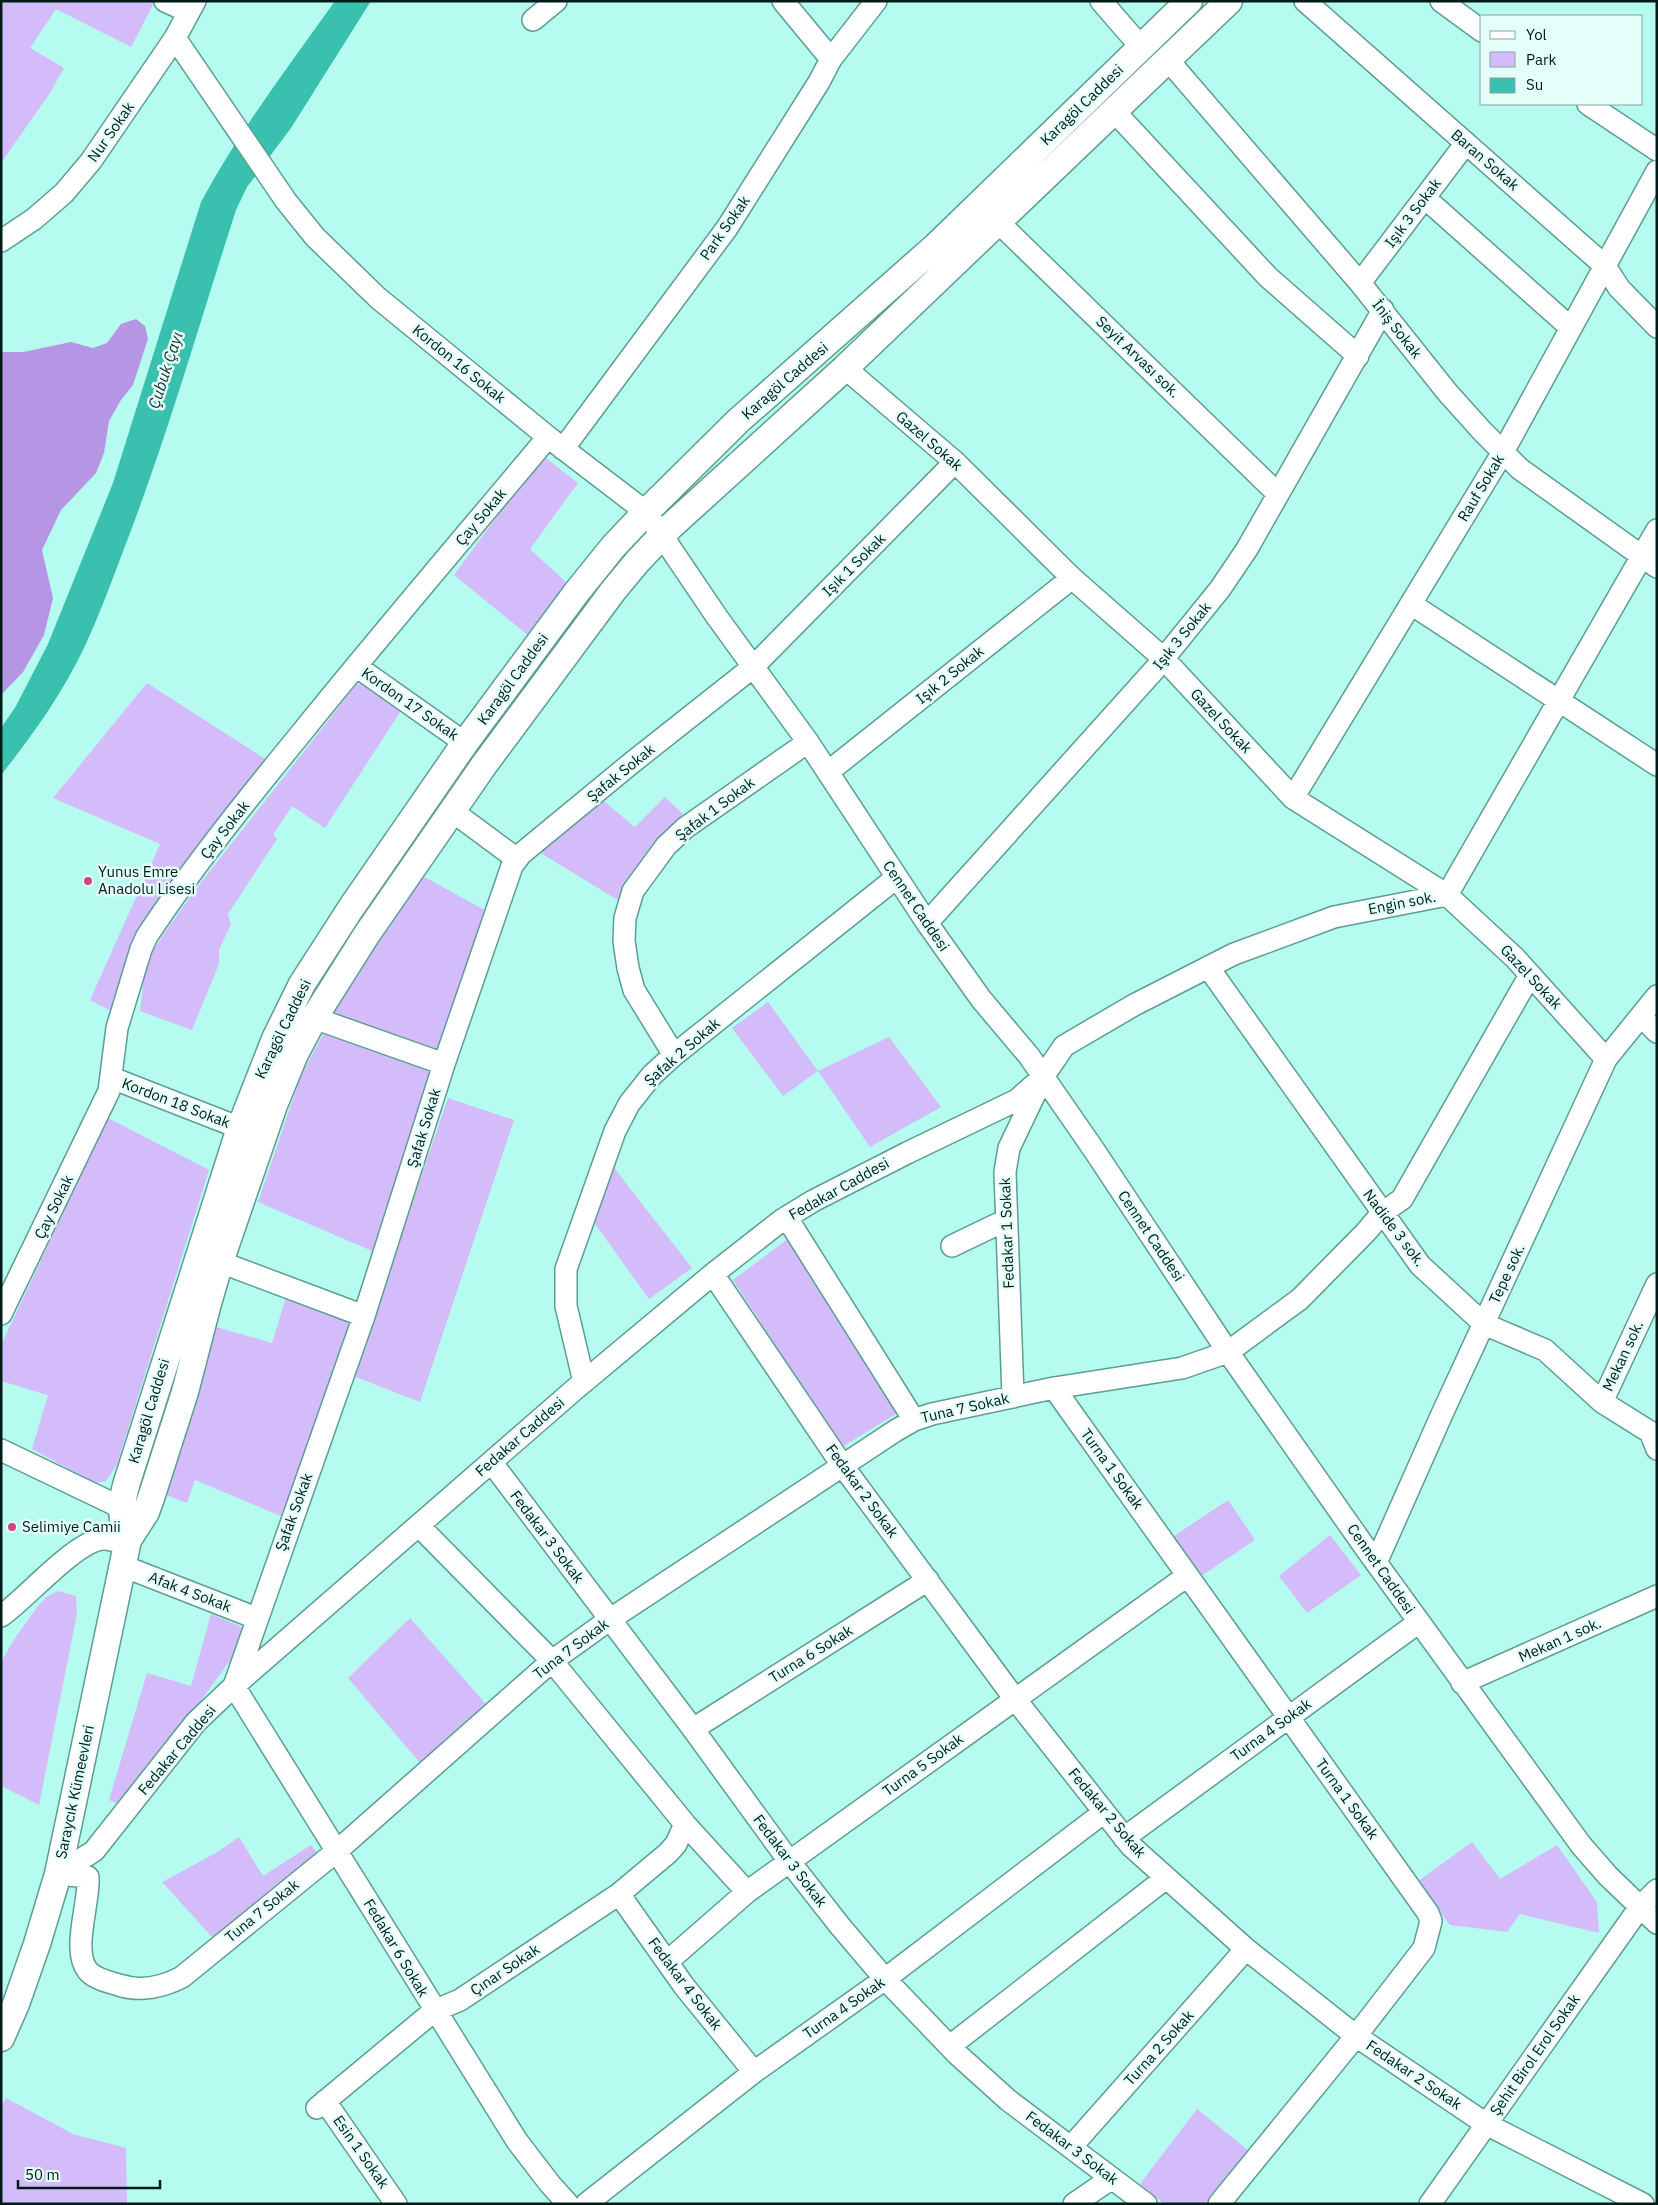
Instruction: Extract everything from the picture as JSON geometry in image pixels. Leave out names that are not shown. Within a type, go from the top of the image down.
[{"type":"main road","name":"Karagöl Caddesi","points":[[126,1550],[121,1517],[127,1482],[240,1128],[269,1052],[302,984],[351,908],[465,743],[576,593],[613,547],[738,422],[936,246],[1189,1]]},
{"type":"main road","points":[[126,1550],[146,1512],[151,1498],[185,1392],[206,1307],[220,1262],[274,1105],[294,1056],[314,1018],[367,934],[484,764],[597,611],[637,562],[662,536],[845,368],[1229,1]]},
{"type":"main road","name":"Saraycık Kümeevleri","points":[[1,2038],[34,1952],[58,1874],[126,1550]]},
{"type":"street","points":[[165,1],[192,7]]},
{"type":"street","points":[[534,20],[556,1]]},
{"type":"street","points":[[783,1],[831,59]]},
{"type":"street","name":"Park Sokak","points":[[555,443],[727,228],[819,82],[831,59],[876,1]]},
{"type":"street","points":[[1101,1],[1141,47]]},
{"type":"street","name":"Baran Sokak","points":[[1305,1],[1605,266],[1619,288],[1657,327]]},
{"type":"street","points":[[1441,1],[1480,30]]},
{"type":"street","name":"Nur Sokak","points":[[1,241],[34,219],[64,193],[114,129],[175,38],[192,7]]},
{"type":"street","name":"Kordon 16 Sokak","points":[[175,38],[286,201],[315,237],[378,298],[555,443],[646,512],[662,536]]},
{"type":"street","name":"İniş Sokak","points":[[1168,60],[1383,310],[1447,392],[1503,452],[1520,469],[1650,562]]},
{"type":"street","points":[[1590,105],[1657,150]]},
{"type":"street","points":[[1114,111],[1268,277],[1358,356]]},
{"type":"street","name":"Işık 3 Sokak","points":[[1360,283],[1466,143]]},
{"type":"street","name":"Rauf Sokak","points":[[1293,798],[1503,452],[1657,171]]},
{"type":"street","points":[[1425,198],[1571,328]]},
{"type":"street","name":"Seyit Arvası sok.","points":[[998,222],[1277,493]]},
{"type":"street","name":"Işık 3 Sokak","points":[[927,923],[1164,658],[1220,589],[1247,549],[1277,493],[1383,310]]},
{"type":"street","name":"Gazel Sokak","points":[[845,368],[955,462],[1072,578],[1164,658],[1293,798],[1447,895],[1515,958],[1606,1059]]},
{"type":"street","name":"Çay Sokak","points":[[1,1314],[102,1109],[112,1078],[118,1028],[141,949],[147,936],[206,854],[356,666],[555,443]]},
{"type":"street","name":"Işık 1 Sokak","points":[[753,667],[955,462]]},
{"type":"street","name":"Engin sok.","points":[[1043,1076],[1064,1046],[1134,1004],[1234,954],[1334,916],[1447,895],[1560,700],[1650,562],[1657,530]]},
{"type":"street","name":"Cennet Caddesi","points":[[662,536],[753,667],[808,742],[927,923],[981,999],[1029,1056],[1043,1076],[1228,1352],[1376,1563],[1576,1838],[1608,1876],[1657,1922]]},
{"type":"street","name":"Işık 2 Sokak","points":[[828,772],[1072,578]]},
{"type":"street","points":[[1411,604],[1657,765]]},
{"type":"street","name":"Kordon 17 Sokak","points":[[356,666],[465,743]]},
{"type":"street","name":"Şafak Sokak","points":[[234,1686],[256,1618],[364,1316],[444,1064],[505,881],[512,866],[634,761],[753,667]]},
{"type":"street","name":"Şafak 1 Sokak","points":[[674,1055],[634,990],[628,968],[624,941],[625,918],[633,891],[666,846],[685,828],[808,742]]},
{"type":"street","points":[[452,811],[518,859]]},
{"type":"street","name":"Şafak 2 Sokak","points":[[584,1382],[566,1306],[566,1269],[615,1131],[629,1104],[641,1087],[674,1055],[896,878]]},
{"type":"street","name":"Nadide 3 sok.","points":[[1208,967],[1420,1266],[1484,1324],[1545,1350],[1602,1402],[1655,1438]]},
{"type":"street","name":"Tuna 7 Sokak","points":[[58,1874],[88,1876],[87,1902],[80,1951],[88,1971],[96,1977],[123,1987],[153,1987],[182,1977],[338,1850],[552,1661],[609,1620],[842,1465],[914,1420],[932,1414],[1054,1388],[1182,1368],[1228,1352],[1300,1299],[1366,1232],[1382,1213],[1402,1199],[1530,975]]},
{"type":"street","name":"Tepe sok.","points":[[1376,1563],[1606,1059],[1657,996]]},
{"type":"street","points":[[1641,1016],[1657,1032]]},
{"type":"street","points":[[314,1018],[444,1064]]},
{"type":"street","name":"Fedakar Caddesi","points":[[58,1874],[94,1851],[196,1722],[234,1686],[584,1382],[713,1274],[786,1218],[908,1152],[1017,1100],[1043,1076]]},
{"type":"street","name":"Fedakar 1 Sokak","points":[[1013,1397],[1005,1172],[1009,1148],[1043,1076]]},
{"type":"street","name":"Kordon 18 Sokak","points":[[112,1078],[240,1128]]},
{"type":"street","points":[[786,1218],[914,1420]]},
{"type":"street","points":[[952,1246],[1006,1220]]},
{"type":"street","points":[[220,1262],[364,1316]]},
{"type":"street","name":"Fedakar 2 Sokak","points":[[713,1274],[842,1465],[1015,1699],[1124,1838],[1246,1949],[1356,2036],[1486,2124],[1643,2204]]},
{"type":"street","name":"Mekan sok.","points":[[1602,1402],[1657,1284]]},
{"type":"street","name":"Turna 1 Sokak","points":[[1054,1388],[1428,1913],[1431,1921],[1424,1948],[1356,2036],[1219,2204]]},
{"type":"street","points":[[1,1450],[122,1508]]},
{"type":"street","name":"Fedakar 3 Sokak","points":[[492,1463],[693,1729],[789,1861],[885,1979],[950,2046],[1008,2100],[1146,2204]]},
{"type":"street","points":[[419,1526],[552,1661],[685,1824],[747,1892]]},
{"type":"street","name":"Afak 4 Sokak","points":[[1,1616],[58,1566],[87,1546],[103,1539],[256,1618]]},
{"type":"street","name":"Turna 5 Sokak","points":[[667,1962],[747,1892],[1187,1576]]},
{"type":"street","name":"Turna 6 Sokak","points":[[693,1729],[928,1580]]},
{"type":"street","name":"Mekan 1 sok.","points":[[1462,1682],[1657,1596]]},
{"type":"street","name":"Turna 4 Sokak","points":[[1124,1838],[1419,1622]]},
{"type":"street","name":"Fedakar 6 Sokak","points":[[234,1686],[338,1850],[434,2011],[517,2141],[568,2204]]},
{"type":"street","name":"Turna 4 Sokak","points":[[586,2204],[754,2072],[885,1979],[1104,1813]]},
{"type":"street","name":"Çınar Sokak","points":[[321,2104],[434,2011],[460,2000],[619,1894],[668,1854],[676,1844],[685,1824]]},
{"type":"street","points":[[950,2046],[1166,1878]]},
{"type":"street","name":"Şehit Birol Erol Sokak","points":[[1430,2204],[1640,1907],[1657,1890]]},
{"type":"street","name":"Fedakar 4 Sokak","points":[[619,1894],[667,1962],[754,2072]]},
{"type":"street","name":"Turna 2 Sokak","points":[[1071,2147],[1246,1949]]},
{"type":"street","name":"Esin 1 Sokak","points":[[321,2104],[396,2204]]},
{"type":"street","points":[[1074,2204],[1112,2178]]},
{"type":"green space","points":[[1,1],[155,1],[131,47],[56,9],[30,48],[64,68],[50,93],[1,163]]},
{"type":"green space","points":[[542,455],[578,483],[530,549],[568,584],[529,636],[454,575]]},
{"type":"green space","points":[[147,683],[267,760],[142,924],[131,946],[111,1011],[90,1000],[160,844],[53,798]]},
{"type":"green space","points":[[357,684],[363,684],[400,712],[325,828],[292,806],[273,835],[277,839],[228,914],[231,924],[219,950],[219,964],[192,1030],[140,1011],[144,975],[151,954],[163,935],[192,894]]},
{"type":"green space","points":[[665,797],[683,814],[636,868],[621,902],[539,852],[600,798],[635,827]]},
{"type":"green space","points":[[421,875],[488,912],[438,1054],[326,1015]]},
{"type":"green space","points":[[768,1002],[818,1071],[783,1096],[732,1028]]},
{"type":"green space","points":[[325,1031],[437,1068],[379,1254],[258,1202],[301,1075]]},
{"type":"green space","points":[[889,1037],[941,1107],[870,1147],[818,1071]]},
{"type":"green space","points":[[448,1098],[514,1120],[420,1402],[353,1376]]},
{"type":"green space","points":[[108,1118],[209,1170],[117,1464],[106,1481],[95,1483],[32,1449],[48,1395],[1,1381],[1,1345]]},
{"type":"green space","points":[[611,1164],[692,1268],[649,1299],[590,1217]]},
{"type":"green space","points":[[789,1238],[901,1411],[842,1447],[733,1280]]},
{"type":"green space","points":[[286,1297],[355,1322],[281,1516],[195,1480],[187,1503],[163,1494],[216,1327],[272,1343]]},
{"type":"green space","points":[[1228,1500],[1255,1540],[1198,1578],[1171,1538]]},
{"type":"green space","points":[[1330,1535],[1361,1575],[1307,1613],[1279,1576]]},
{"type":"green space","points":[[58,1591],[76,1596],[77,1614],[39,1805],[1,1786],[1,1662],[37,1607],[46,1597]]},
{"type":"green space","points":[[211,1614],[244,1628],[237,1651],[124,1806],[109,1800],[147,1673],[191,1686]]},
{"type":"green space","points":[[410,1618],[486,1704],[420,1763],[348,1678]]},
{"type":"green space","points":[[239,1837],[263,1876],[311,1845],[319,1855],[213,1938],[162,1882],[216,1853]]},
{"type":"green space","points":[[1472,1842],[1500,1879],[1557,1845],[1597,1902],[1599,1933],[1520,1914],[1507,1932],[1450,1925],[1417,1882]]},
{"type":"green space","points":[[6,2098],[73,2134],[126,2148],[127,2204],[1,2204],[1,2107]]},
{"type":"green space","points":[[1197,2109],[1248,2150],[1205,2204],[1164,2204],[1140,2184]]},
{"type":"shaded area","points":[[136,319],[145,326],[148,339],[133,385],[121,400],[109,421],[104,453],[96,473],[61,510],[42,550],[53,598],[44,635],[23,672],[1,695],[1,352],[23,352],[71,342],[93,348],[107,343],[121,324]]},
{"type":"water","name":"Çubuk Çayı","points":[[335,1],[371,1],[291,128],[247,187],[236,210],[153,469],[99,614],[84,648],[56,698],[35,730],[1,775],[1,728],[16,706],[48,644],[113,483],[201,202],[231,150]]},
{"type":"place","name":"Yunus Emre Anadolu Lisesi","points":[[88,881]]},
{"type":"place","name":"Selimiye Camii","points":[[12,1527]]}]
